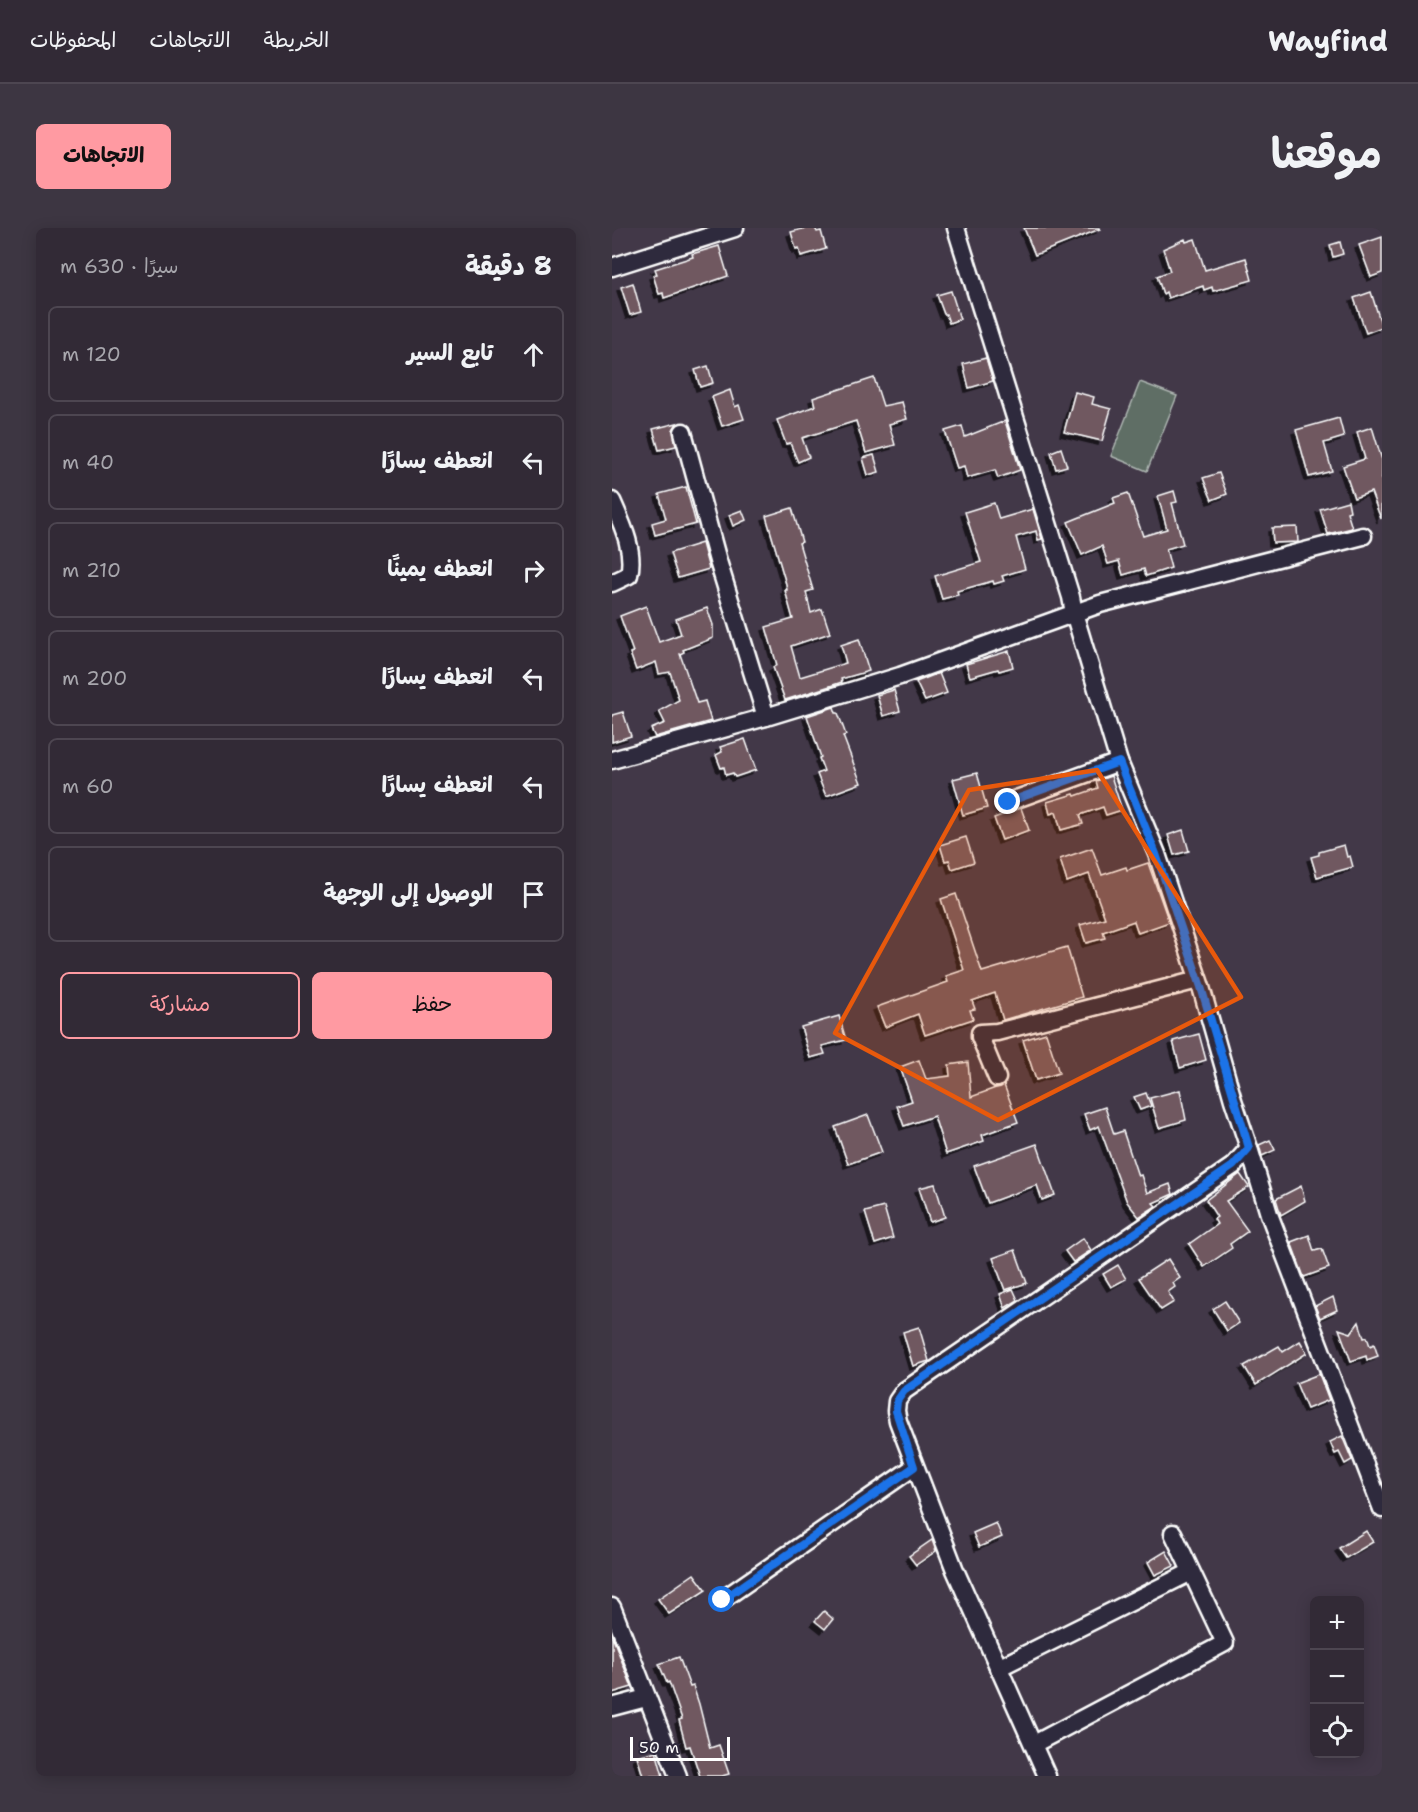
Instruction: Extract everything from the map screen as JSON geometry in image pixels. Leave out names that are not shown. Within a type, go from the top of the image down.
[{"type":"street","points":[[956,228],[1078,616],[1119,762],[1156,854],[1198,980],[1272,1224],[1382,1509]]},
{"type":"street","points":[[612,267],[727,229]]},
{"type":"street","points":[[683,432],[718,561],[766,717]]},
{"type":"street","points":[[612,501],[630,549],[631,565],[629,575],[612,583]]},
{"type":"street","points":[[612,760],[766,717],[900,676],[1164,587],[1239,570],[1363,536]]},
{"type":"street","points":[[1008,802],[1119,762]]},
{"type":"street","points":[[997,1077],[980,1032],[997,1032],[1198,980]]},
{"type":"street","points":[[1047,1776],[955,1570],[914,1467],[896,1411],[897,1401],[904,1391],[1233,1166],[1249,1148]]},
{"type":"street","points":[[722,1600],[914,1467]]},
{"type":"street","points":[[1034,1744],[1225,1643],[1173,1533]]},
{"type":"street","points":[[998,1668],[1191,1572]]},
{"type":"street","points":[[612,1608],[678,1776]]},
{"type":"street","points":[[612,1707],[646,1698]]},
{"type":"highlighted area","points":[[1097,770],[1241,997],[998,1120],[835,1033],[969,790]]},
{"type":"green space","points":[[1140,382],[1177,396],[1147,471],[1111,456]]},
{"type":"building","points":[[806,228],[821,231],[826,249],[801,256],[799,248],[796,249],[791,232]]},
{"type":"building","points":[[1024,228],[1099,228],[1100,229],[1035,255]]},
{"type":"building","points":[[1382,237],[1382,273],[1371,277],[1359,245]]},
{"type":"building","points":[[1185,239],[1186,242],[1195,239],[1205,270],[1246,258],[1252,280],[1213,291],[1212,287],[1204,290],[1203,286],[1168,298],[1166,292],[1163,294],[1157,276],[1170,271],[1163,249]]},
{"type":"building","points":[[1340,242],[1343,254],[1333,257],[1330,245]]},
{"type":"building","points":[[719,246],[728,276],[664,298],[663,293],[659,294],[653,275],[657,274],[655,269]]},
{"type":"building","points":[[633,283],[641,312],[630,315],[621,287]]},
{"type":"building","points":[[951,291],[960,319],[949,323],[937,295]]},
{"type":"building","points":[[1371,292],[1382,327],[1366,333],[1354,298]]},
{"type":"building","points":[[986,358],[993,381],[969,388],[963,364]]},
{"type":"building","points":[[708,366],[713,383],[700,387],[695,370]]},
{"type":"building","points":[[874,378],[883,406],[902,402],[907,419],[889,424],[895,445],[866,453],[856,421],[802,438],[809,457],[798,462],[790,443],[786,444],[777,420],[815,406],[813,398]]},
{"type":"building","points":[[730,390],[735,407],[739,405],[744,419],[722,426],[712,397]]},
{"type":"building","points":[[1075,392],[1094,397],[1092,404],[1111,409],[1102,441],[1064,432]]},
{"type":"building","points":[[1339,418],[1344,437],[1324,443],[1332,471],[1309,477],[1296,430]]},
{"type":"building","points":[[1005,421],[1020,470],[998,478],[995,470],[967,478],[964,466],[957,468],[945,431],[962,426],[965,437]]},
{"type":"building","points":[[677,423],[673,430],[676,446],[659,450],[653,429]]},
{"type":"building","points":[[1372,427],[1382,460],[1381,519],[1371,492],[1354,498],[1343,466],[1365,459],[1357,432]]},
{"type":"building","points":[[1061,448],[1067,466],[1056,469],[1051,452]]},
{"type":"building","points":[[874,455],[879,472],[868,475],[863,458]]},
{"type":"building","points":[[1219,473],[1227,494],[1212,500],[1203,478]]},
{"type":"building","points":[[686,487],[696,524],[655,535],[652,523],[666,519],[659,494]]},
{"type":"building","points":[[1174,491],[1177,502],[1172,503],[1183,544],[1166,549],[1171,568],[1146,576],[1144,569],[1123,575],[1119,561],[1108,564],[1102,546],[1082,555],[1068,522],[1115,503],[1113,498],[1128,493],[1143,536],[1167,529],[1158,496]]},
{"type":"building","points":[[1348,501],[1350,511],[1347,512],[1352,528],[1328,534],[1320,509]]},
{"type":"building","points":[[994,503],[999,519],[1033,509],[1042,539],[1038,540],[1036,531],[1016,537],[1025,569],[1002,576],[1004,581],[994,584],[993,581],[957,591],[958,595],[942,599],[935,576],[981,562],[965,512]]},
{"type":"building","points":[[792,508],[802,542],[799,543],[813,590],[806,592],[811,613],[822,609],[830,633],[791,646],[800,677],[846,663],[841,645],[859,639],[869,671],[785,700],[773,667],[777,665],[766,627],[793,619],[785,590],[787,590],[786,584],[766,516]]},
{"type":"building","points":[[742,510],[746,520],[733,526],[729,515]]},
{"type":"building","points":[[1297,527],[1298,542],[1273,543],[1272,528]]},
{"type":"building","points":[[702,543],[709,569],[678,578],[670,553]]},
{"type":"building","points":[[646,606],[659,642],[681,634],[676,619],[707,608],[713,625],[713,638],[683,650],[684,652],[680,654],[697,703],[705,701],[711,721],[655,737],[651,729],[665,723],[659,711],[679,700],[670,672],[659,674],[656,662],[636,670],[630,653],[633,652],[620,616]]},
{"type":"building","points":[[1009,651],[1013,667],[970,677],[966,664]]},
{"type":"building","points":[[939,673],[947,693],[925,701],[916,682]]},
{"type":"building","points":[[894,690],[900,711],[883,716],[877,695]]},
{"type":"building","points":[[834,707],[846,735],[843,736],[861,783],[826,796],[817,774],[824,771],[819,758],[821,757],[807,716]]},
{"type":"building","points":[[623,712],[631,736],[612,742],[612,715]]},
{"type":"building","points":[[745,739],[756,770],[735,777],[733,773],[726,775],[716,755],[722,752],[720,747]]},
{"type":"building","points":[[977,773],[987,808],[963,815],[953,779]]},
{"type":"building","points":[[1111,776],[1122,810],[1106,815],[1103,807],[1080,815],[1083,824],[1061,830],[1056,812],[1050,814],[1047,802],[1098,788],[1096,781]]},
{"type":"building","points":[[1021,808],[1029,830],[1002,840],[994,818]]},
{"type":"building","points":[[1183,830],[1189,851],[1174,855],[1168,835]]},
{"type":"building","points":[[966,837],[974,862],[952,869],[949,860],[945,861],[940,845]]},
{"type":"building","points":[[1344,845],[1353,867],[1317,877],[1311,857],[1319,855],[1319,852]]},
{"type":"building","points":[[1092,848],[1102,875],[1148,863],[1169,922],[1138,933],[1134,921],[1103,932],[1105,938],[1086,943],[1080,925],[1105,918],[1089,874],[1067,882],[1060,859]]},
{"type":"building","points":[[956,894],[982,972],[1067,947],[1082,997],[1003,1020],[995,993],[972,1001],[975,1009],[970,1010],[973,1019],[925,1035],[918,1014],[885,1027],[877,1007],[948,982],[946,976],[964,970],[941,899]]},
{"type":"building","points":[[839,1016],[846,1040],[822,1046],[825,1054],[810,1058],[801,1027]]},
{"type":"building","points":[[1046,1033],[1059,1073],[1036,1080],[1023,1040]]},
{"type":"building","points":[[1199,1034],[1206,1060],[1180,1068],[1173,1041]]},
{"type":"building","points":[[919,1060],[926,1079],[950,1076],[949,1065],[968,1062],[971,1097],[1004,1085],[1018,1122],[982,1135],[984,1141],[946,1154],[934,1116],[904,1126],[897,1106],[912,1101],[900,1067]]},
{"type":"building","points":[[1180,1090],[1186,1120],[1159,1128],[1150,1098]]},
{"type":"building","points":[[1146,1093],[1151,1106],[1140,1110],[1134,1097]]},
{"type":"building","points":[[1105,1107],[1114,1134],[1123,1131],[1138,1176],[1141,1175],[1147,1193],[1170,1184],[1173,1194],[1153,1203],[1156,1206],[1139,1217],[1127,1202],[1099,1126],[1090,1130],[1084,1114]]},
{"type":"building","points":[[868,1115],[882,1152],[848,1164],[835,1127]]},
{"type":"building","points":[[1270,1140],[1275,1150],[1262,1156],[1259,1145]]},
{"type":"building","points":[[1037,1144],[1055,1195],[1042,1200],[1037,1185],[988,1203],[974,1166]]},
{"type":"building","points":[[1240,1174],[1249,1187],[1226,1201],[1248,1231],[1230,1244],[1232,1248],[1204,1267],[1189,1244],[1217,1224],[1214,1219],[1217,1217],[1206,1200]]},
{"type":"building","points":[[935,1184],[945,1217],[930,1222],[919,1188]]},
{"type":"building","points":[[1301,1186],[1305,1201],[1281,1215],[1276,1199]]},
{"type":"building","points":[[884,1207],[893,1238],[875,1244],[865,1212]]},
{"type":"building","points":[[1309,1235],[1314,1251],[1322,1249],[1329,1268],[1304,1277],[1291,1242]]},
{"type":"building","points":[[1083,1238],[1091,1250],[1073,1262],[1065,1251]]},
{"type":"building","points":[[1015,1250],[1027,1283],[1005,1290],[993,1258]]},
{"type":"building","points":[[1168,1259],[1180,1278],[1173,1283],[1175,1287],[1168,1292],[1174,1302],[1161,1310],[1139,1278]]},
{"type":"building","points":[[1118,1265],[1126,1279],[1111,1287],[1103,1274]]},
{"type":"building","points":[[1013,1289],[1018,1300],[1005,1308],[1000,1294]]},
{"type":"building","points":[[1333,1297],[1337,1310],[1320,1318],[1315,1306]]},
{"type":"building","points":[[1225,1301],[1239,1323],[1227,1331],[1213,1309]]},
{"type":"building","points":[[1359,1322],[1364,1338],[1367,1337],[1370,1346],[1374,1344],[1378,1356],[1367,1360],[1366,1356],[1351,1361],[1339,1329],[1351,1333]]},
{"type":"building","points":[[919,1327],[929,1361],[913,1366],[903,1332]]},
{"type":"building","points":[[1300,1341],[1307,1353],[1256,1385],[1244,1366],[1279,1346],[1283,1352]]},
{"type":"building","points":[[1319,1374],[1329,1400],[1307,1409],[1296,1383]]},
{"type":"building","points":[[1342,1436],[1352,1460],[1345,1464],[1339,1452],[1335,1454],[1330,1442]]},
{"type":"building","points":[[996,1523],[1002,1537],[979,1547],[973,1533]]},
{"type":"building","points":[[1366,1531],[1373,1542],[1346,1558],[1339,1548]]},
{"type":"building","points":[[932,1540],[936,1551],[916,1565],[909,1556]]},
{"type":"building","points":[[1166,1551],[1174,1566],[1155,1575],[1148,1562]]},
{"type":"building","points":[[694,1574],[706,1590],[669,1614],[658,1599]]},
{"type":"building","points":[[824,1611],[833,1619],[825,1629],[815,1621]]},
{"type":"building","points":[[612,1636],[632,1687],[612,1693]]},
{"type":"building","points":[[679,1657],[690,1687],[693,1686],[710,1748],[719,1745],[729,1774],[700,1776],[690,1746],[686,1747],[679,1720],[682,1719],[669,1682],[667,1683],[659,1664]]},
{"type":"building","points":[[656,1751],[663,1776],[643,1776],[637,1756]]},
{"type":"route","points":[[722,1600],[914,1467],[896,1411],[897,1401],[904,1391],[1233,1166],[1249,1148],[1201,987],[1156,854],[1119,762],[1008,802]]}]
